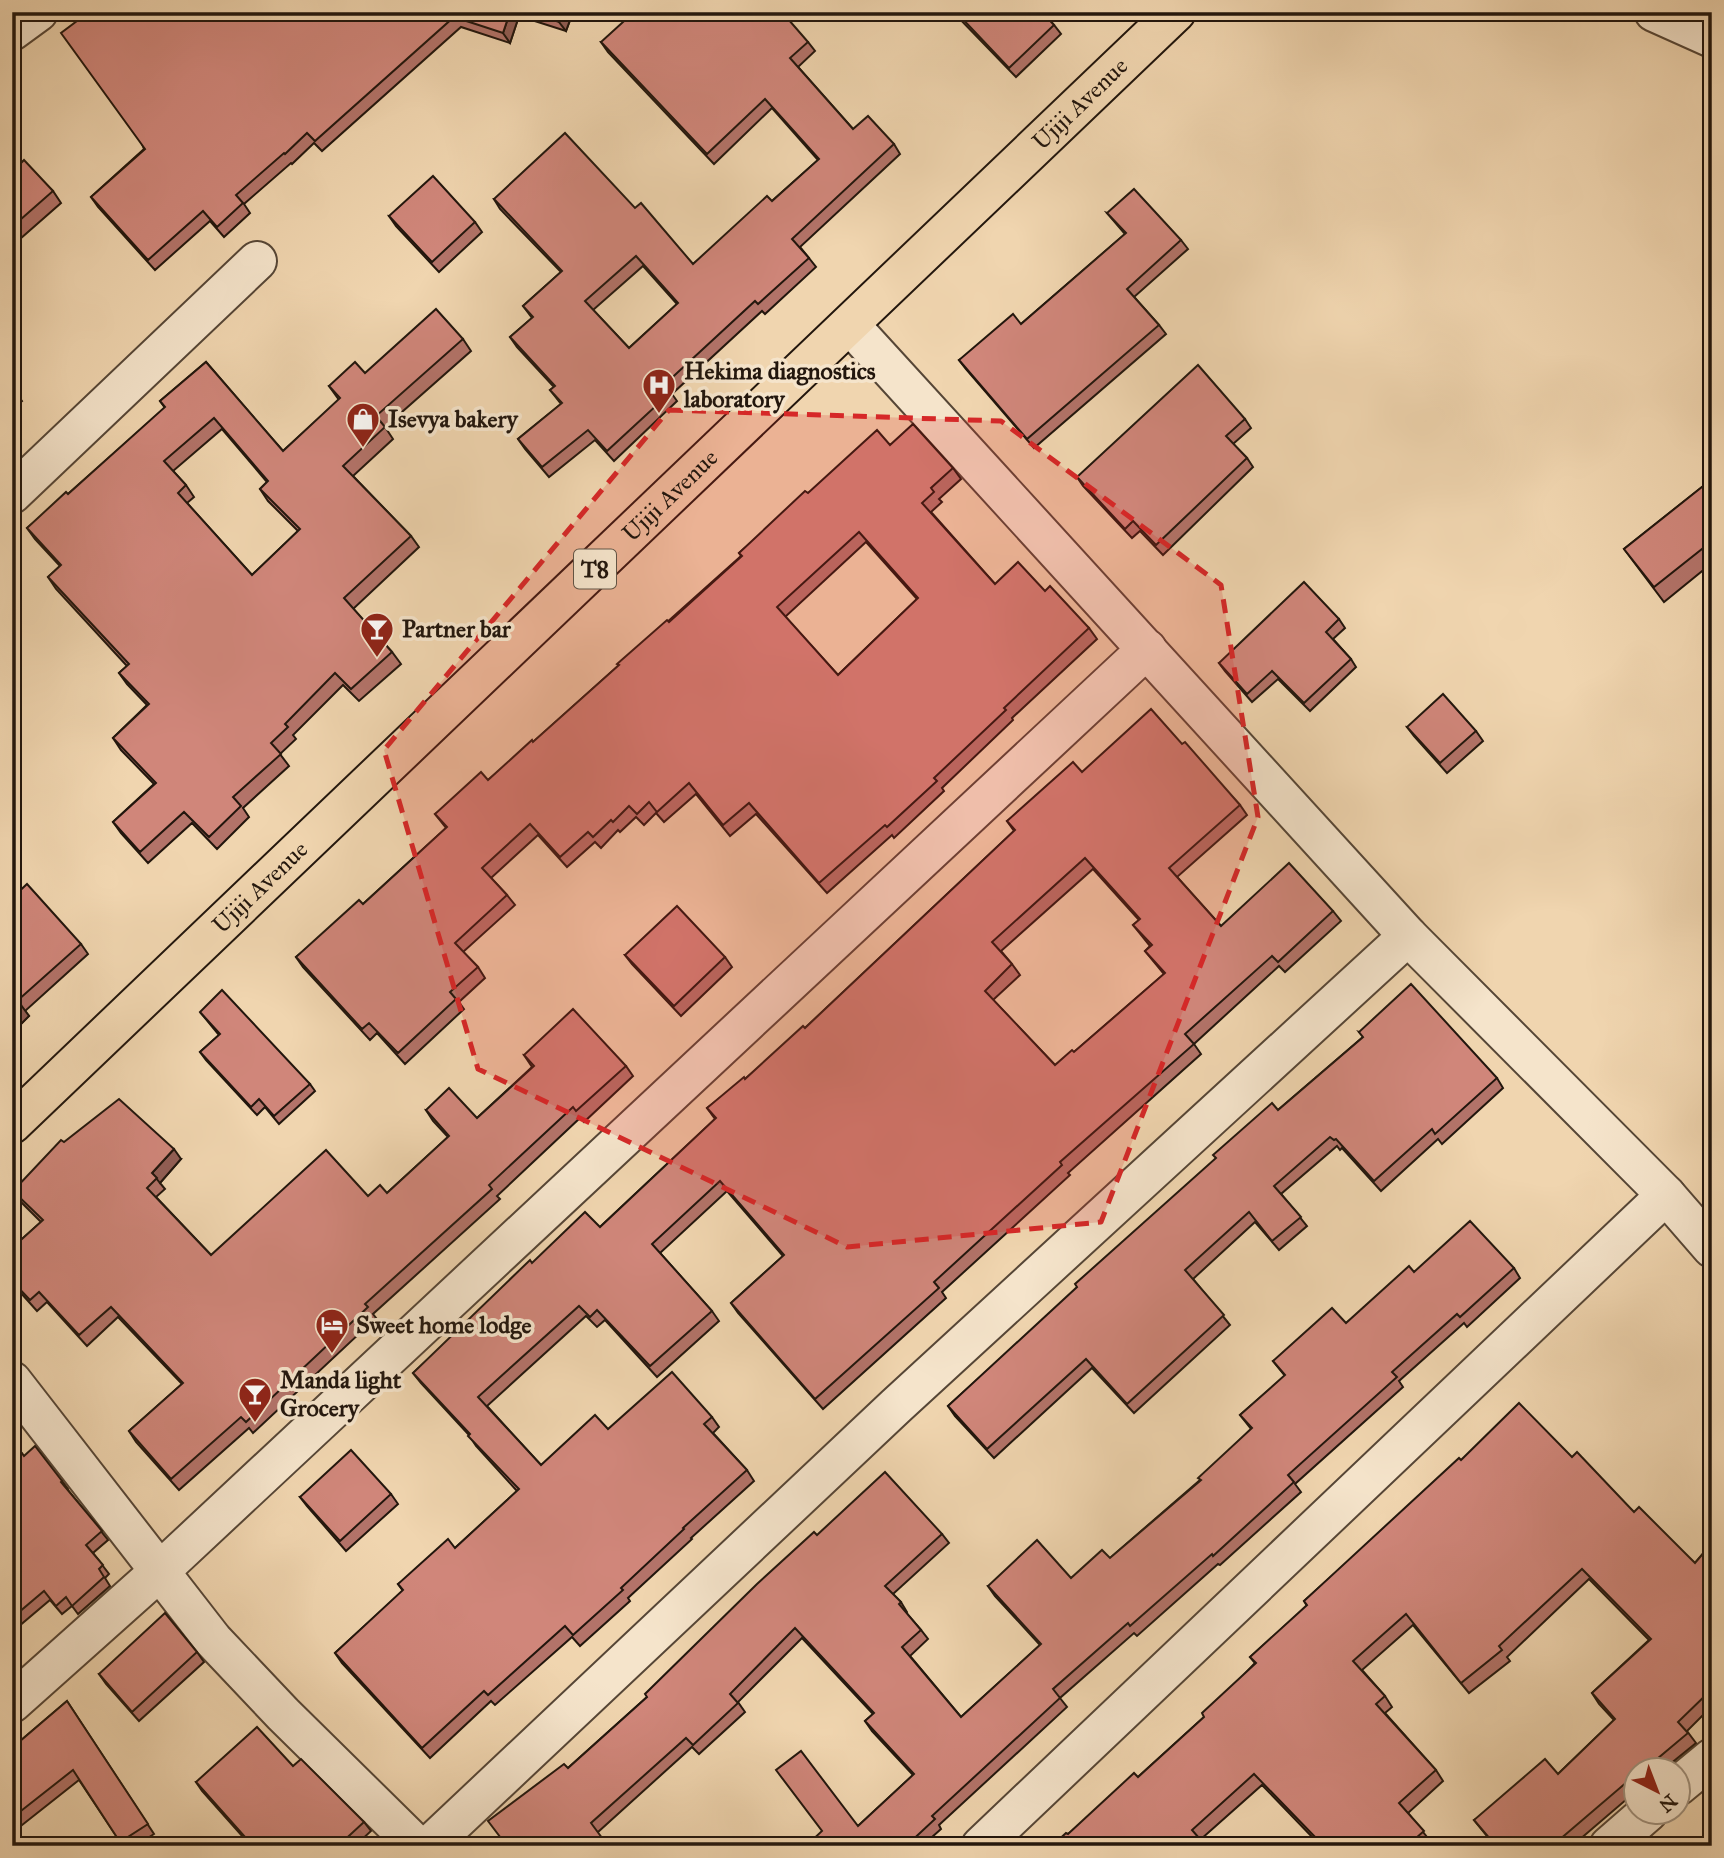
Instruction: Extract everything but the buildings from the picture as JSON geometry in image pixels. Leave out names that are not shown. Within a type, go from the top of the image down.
[{"type":"highway","name":"Ujiji Avenue","points":[[12,1124],[1177,12]]},
{"type":"street","points":[[12,31],[38,12]]},
{"type":"street","points":[[1654,12],[1712,38]]},
{"type":"street","points":[[12,494],[257,261]]},
{"type":"street","points":[[850,325],[1408,936],[1666,1195],[1712,1248]]},
{"type":"street","points":[[12,1703],[160,1570],[1147,649]]},
{"type":"street","points":[[429,1846],[906,1396],[1408,936]]},
{"type":"street","points":[[981,1846],[1666,1195]]},
{"type":"street","points":[[12,1381],[213,1640],[283,1714],[417,1846]]},
{"type":"street","points":[[1692,1774],[1712,1758]]},
{"type":"street","points":[[1609,1846],[1632,1826]]},
{"type":"highlighted area","points":[[669,410],[1001,421],[1221,585],[1258,817],[1101,1222],[847,1247],[478,1069],[384,750]]},
{"type":"place","name":"Hekima diagnostics laboratory","points":[[659,415]]},
{"type":"place","name":"Isevya bakery","points":[[363,449]]},
{"type":"place","name":"Partner bar","points":[[377,659]]},
{"type":"place","name":"Sweet home lodge","points":[[332,1355]]},
{"type":"place","name":"Manda light Grocery","points":[[255,1424]]}]
